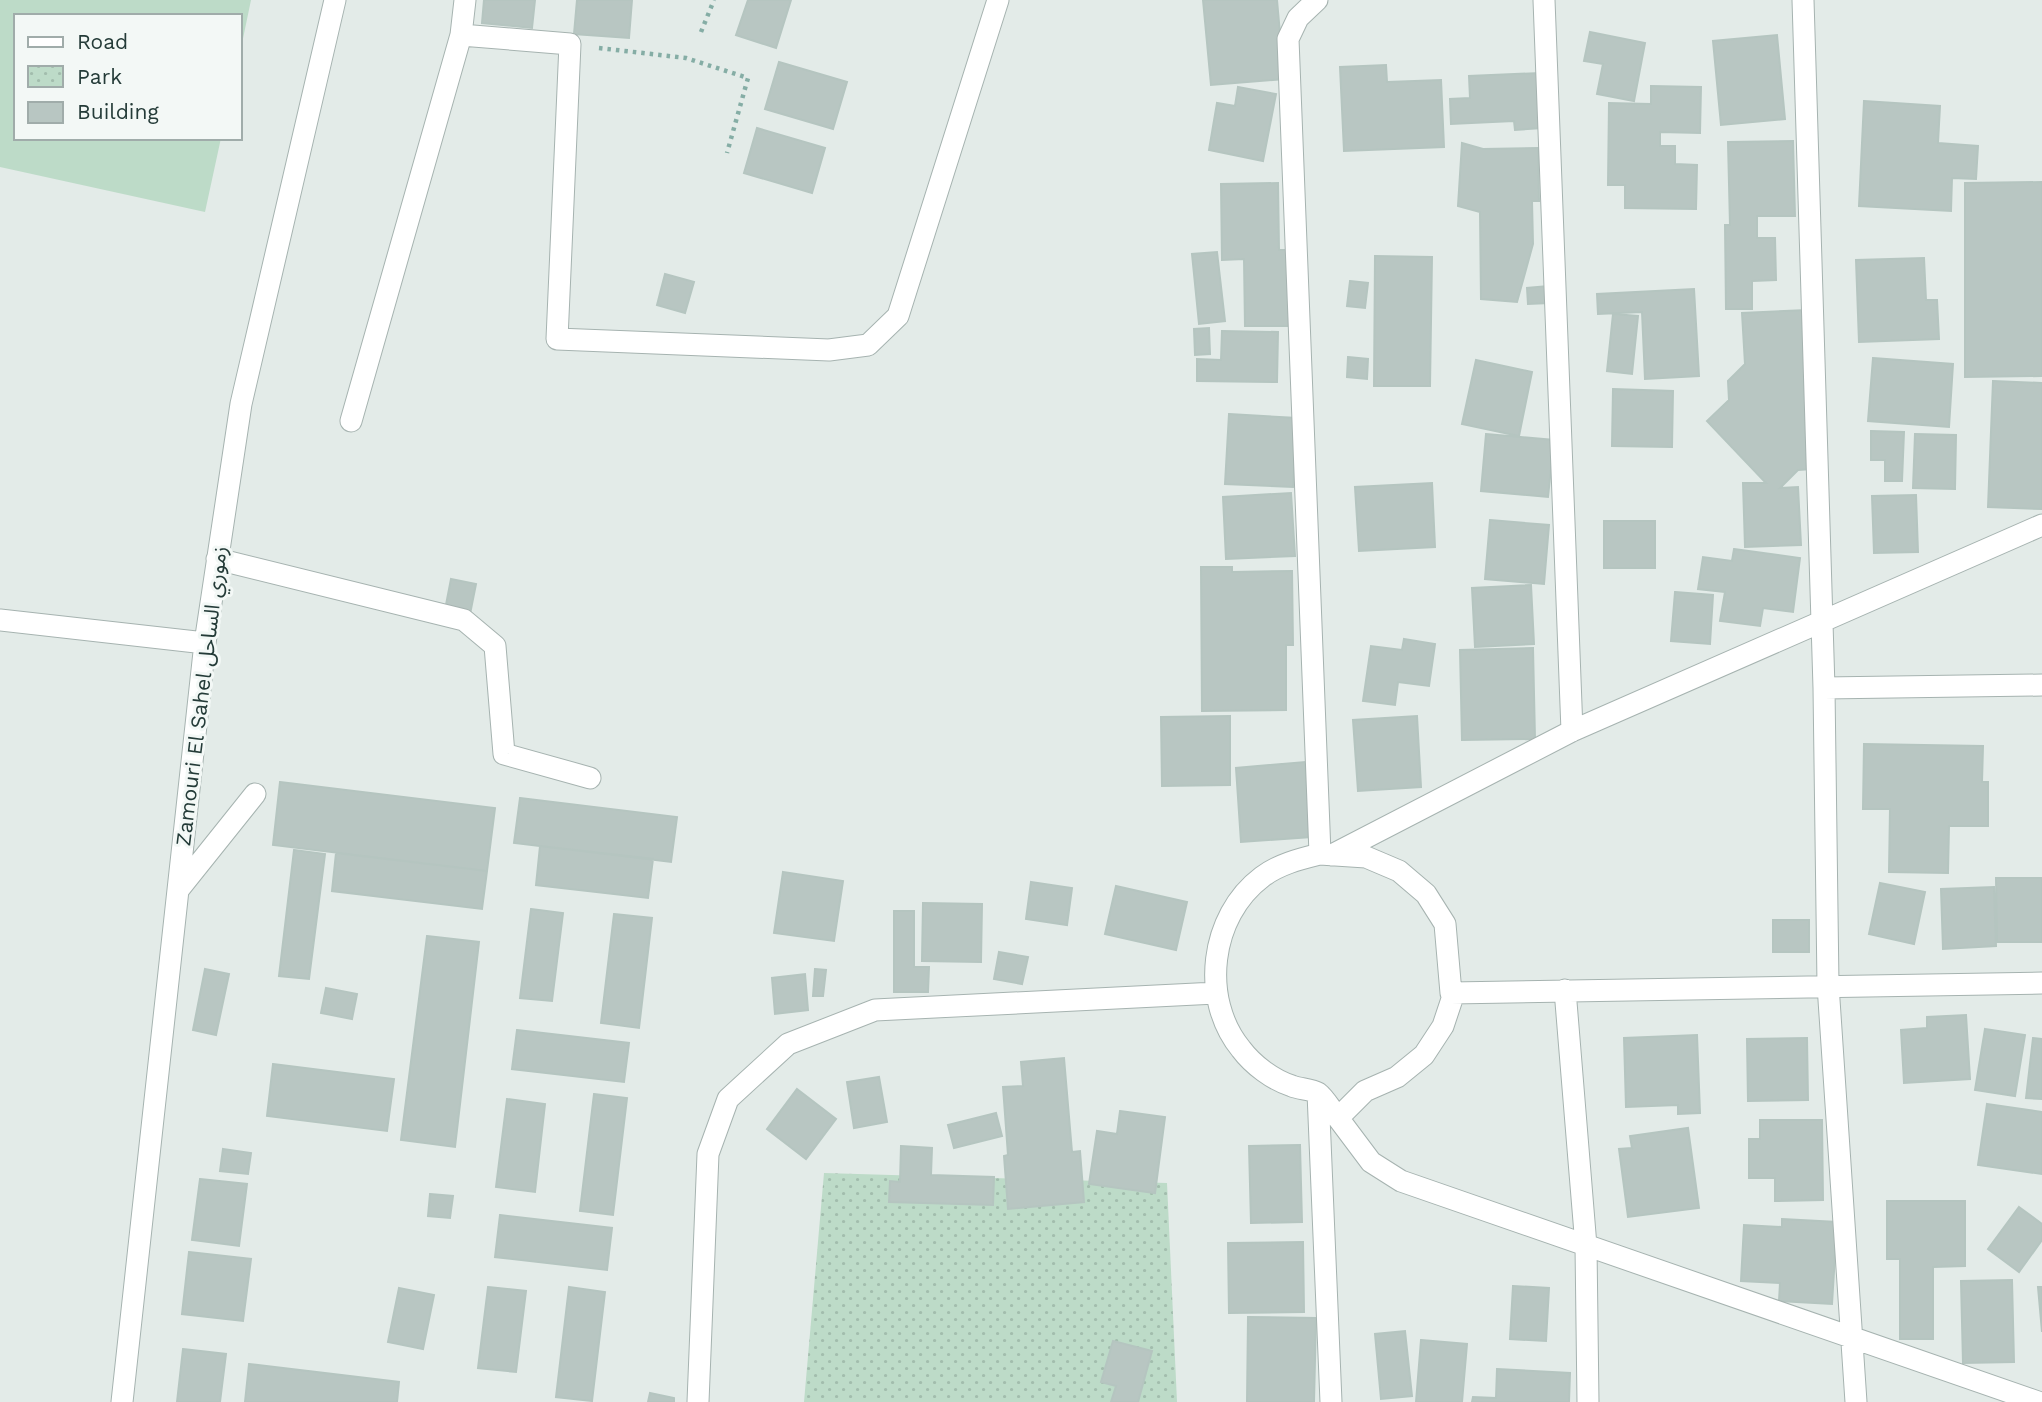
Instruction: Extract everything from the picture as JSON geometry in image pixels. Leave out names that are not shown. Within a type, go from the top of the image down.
[{"type":"street","name":"Zamouri El Sahel زموري الساحل","points":[[122,1402],[205,643],[217,559],[241,404],[335,0]]},
{"type":"street","points":[[352,421],[461,35],[466,0]]},
{"type":"street","points":[[461,35],[570,44],[557,339],[829,351],[868,345],[898,316],[998,0]]},
{"type":"street","points":[[1317,0],[1298,18],[1288,39],[1326,854]]},
{"type":"street","points":[[1544,0],[1572,731]]},
{"type":"street","points":[[1804,0],[1824,688],[1828,985],[1854,1340],[1856,1402]]},
{"type":"street","points":[[2038,1402],[1854,1340],[1385,1174],[1361,1152],[1318,1093],[1280,1080],[1262,1070],[1240,1048],[1224,1022],[1216,993],[1216,960],[1224,929],[1239,900],[1262,877],[1290,862],[1326,854],[1572,731],[2042,525]]},
{"type":"street","points":[[217,559],[464,620],[495,646],[504,754],[590,778]]},
{"type":"street","points":[[0,620],[205,643]]},
{"type":"street","points":[[1824,688],[2042,685]]},
{"type":"street","points":[[179,889],[256,794]]},
{"type":"street","points":[[1326,854],[1366,857],[1399,871],[1426,894],[1445,924],[1451,993],[1454,993],[1444,1027],[1424,1055],[1397,1077],[1365,1091],[1338,1118]]},
{"type":"street","points":[[1451,993],[2042,983]]},
{"type":"street","points":[[1565,990],[1586,1246],[1588,1402]]},
{"type":"street","points":[[698,1402],[708,1154],[728,1099],[789,1044],[875,1010],[1216,993]]},
{"type":"street","points":[[1318,1093],[1331,1402]]},
{"type":"path","points":[[701,32],[714,0]]},
{"type":"path","points":[[570,44],[686,58],[748,78],[727,153]]},
{"type":"green space","points":[[0,0],[251,0],[242,43],[242,14],[14,14],[14,140],[221,140],[205,212],[0,167]]},
{"type":"green space","points":[[824,1173],[1167,1183],[1177,1402],[804,1402]]},
{"type":"building","points":[[484,0],[535,0],[532,28],[482,23]]},
{"type":"building","points":[[577,0],[632,0],[629,38],[574,34]]},
{"type":"building","points":[[748,0],[791,0],[776,48],[736,35]]},
{"type":"building","points":[[1203,0],[1277,0],[1284,79],[1211,85]]},
{"type":"building","points":[[1590,32],[1645,43],[1634,101],[1597,94],[1603,64],[1584,61]]},
{"type":"building","points":[[1777,35],[1785,119],[1721,125],[1713,41]]},
{"type":"building","points":[[779,62],[847,82],[833,129],[765,109]]},
{"type":"building","points":[[1386,65],[1387,82],[1441,80],[1444,147],[1344,151],[1340,67]]},
{"type":"building","points":[[1540,73],[1542,128],[1515,130],[1514,121],[1451,124],[1450,99],[1470,98],[1469,76]]},
{"type":"building","points":[[1651,86],[1701,87],[1700,133],[1660,132],[1660,146],[1675,146],[1675,164],[1697,165],[1696,209],[1625,208],[1625,185],[1608,185],[1609,103],[1651,104]]},
{"type":"building","points":[[1238,87],[1276,94],[1263,161],[1209,150],[1217,103],[1235,106]]},
{"type":"building","points":[[1864,101],[1940,106],[1938,143],[1978,146],[1976,179],[1952,178],[1951,211],[1859,206]]},
{"type":"building","points":[[757,128],[825,148],[812,193],[744,173]]},
{"type":"building","points":[[1793,141],[1795,216],[1757,216],[1757,238],[1775,238],[1776,280],[1752,281],[1752,309],[1726,309],[1725,225],[1730,225],[1728,142]]},
{"type":"building","points":[[1462,143],[1483,149],[1538,148],[1539,201],[1532,201],[1533,244],[1517,302],[1481,299],[1480,212],[1458,206]]},
{"type":"building","points":[[2042,182],[2042,376],[1965,377],[1965,183]]},
{"type":"building","points":[[1278,183],[1279,250],[1293,250],[1293,326],[1245,326],[1244,259],[1222,260],[1221,184]]},
{"type":"building","points":[[1217,252],[1225,321],[1199,324],[1192,254]]},
{"type":"building","points":[[1375,256],[1432,257],[1430,386],[1374,386]]},
{"type":"building","points":[[1924,258],[1926,300],[1937,300],[1939,339],[1859,342],[1856,260]]},
{"type":"building","points":[[665,274],[694,282],[685,313],[657,305]]},
{"type":"building","points":[[1350,281],[1368,283],[1365,308],[1347,306]]},
{"type":"building","points":[[1548,286],[1549,303],[1528,304],[1527,288]]},
{"type":"building","points":[[1694,289],[1699,376],[1645,379],[1642,312],[1598,314],[1597,294]]},
{"type":"building","points":[[1807,310],[1811,469],[1798,470],[1780,488],[1798,487],[1801,545],[1745,547],[1743,483],[1766,483],[1707,421],[1729,400],[1728,381],[1745,364],[1742,313]]},
{"type":"building","points":[[1613,314],[1638,316],[1632,374],[1607,371]]},
{"type":"building","points":[[1209,328],[1210,354],[1195,355],[1194,329]]},
{"type":"building","points":[[1222,331],[1278,332],[1277,382],[1197,381],[1197,359],[1221,360]]},
{"type":"building","points":[[1348,357],[1368,359],[1367,379],[1347,377]]},
{"type":"building","points":[[1873,358],[1953,364],[1949,427],[1868,421]]},
{"type":"building","points":[[1476,360],[1532,372],[1519,436],[1462,424]]},
{"type":"building","points":[[1993,381],[2042,383],[2042,509],[1988,507]]},
{"type":"building","points":[[1613,389],[1673,391],[1672,447],[1612,446]]},
{"type":"building","points":[[1229,414],[1297,418],[1293,487],[1225,484]]},
{"type":"building","points":[[1871,431],[1904,432],[1902,481],[1885,481],[1885,460],[1871,460]]},
{"type":"building","points":[[1486,434],[1554,440],[1548,497],[1481,491]]},
{"type":"building","points":[[1915,434],[1956,435],[1955,489],[1913,488]]},
{"type":"building","points":[[1432,483],[1435,547],[1359,551],[1355,487]]},
{"type":"building","points":[[1291,493],[1295,556],[1226,559],[1223,497]]},
{"type":"building","points":[[1916,495],[1918,552],[1874,553],[1872,496]]},
{"type":"building","points":[[1490,520],[1549,525],[1544,584],[1485,579]]},
{"type":"building","points":[[1604,521],[1655,521],[1655,568],[1604,568]]},
{"type":"building","points":[[1734,549],[1800,558],[1793,612],[1763,608],[1760,626],[1720,621],[1725,592],[1698,589],[1703,557],[1732,561]]},
{"type":"building","points":[[1201,567],[1232,567],[1232,572],[1292,571],[1293,645],[1286,645],[1286,710],[1202,711]]},
{"type":"building","points":[[451,579],[476,584],[470,614],[445,610]]},
{"type":"building","points":[[1531,585],[1534,644],[1475,647],[1472,588]]},
{"type":"building","points":[[1675,592],[1713,595],[1710,644],[1671,641]]},
{"type":"building","points":[[1404,639],[1435,644],[1429,686],[1398,682],[1395,705],[1363,701],[1371,646],[1402,650]]},
{"type":"building","points":[[1533,648],[1535,739],[1462,740],[1460,650]]},
{"type":"building","points":[[1230,716],[1230,785],[1162,786],[1161,717]]},
{"type":"building","points":[[1417,716],[1421,787],[1358,791],[1353,720]]},
{"type":"building","points":[[1864,744],[1983,746],[1982,782],[1988,782],[1988,826],[1949,826],[1948,873],[1889,872],[1890,809],[1863,809]]},
{"type":"building","points":[[1305,762],[1311,837],[1241,842],[1236,768]]},
{"type":"building","points":[[280,782],[495,808],[487,871],[273,845]]},
{"type":"building","points":[[520,798],[677,817],[671,862],[514,843]]},
{"type":"building","points":[[540,846],[653,859],[648,898],[536,885]]},
{"type":"building","points":[[294,850],[325,854],[309,979],[279,976]]},
{"type":"building","points":[[336,853],[487,871],[482,909],[332,891]]},
{"type":"building","points":[[783,872],[843,881],[834,941],[774,933]]},
{"type":"building","points":[[1996,878],[2042,878],[2042,942],[1997,942]]},
{"type":"building","points":[[1031,882],[1072,888],[1067,925],[1026,919]]},
{"type":"building","points":[[1880,883],[1925,892],[1914,944],[1869,934]]},
{"type":"building","points":[[1116,886],[1187,902],[1176,950],[1105,934]]},
{"type":"building","points":[[1994,887],[1996,946],[1943,949],[1941,889]]},
{"type":"building","points":[[923,903],[982,904],[981,962],[922,961]]},
{"type":"building","points":[[531,909],[563,913],[552,1001],[520,998]]},
{"type":"building","points":[[894,911],[914,911],[914,967],[929,967],[928,992],[894,992]]},
{"type":"building","points":[[614,914],[652,918],[639,1028],[601,1023]]},
{"type":"building","points":[[1773,920],[1809,920],[1809,952],[1773,952]]},
{"type":"building","points":[[427,936],[479,942],[455,1147],[401,1140]]},
{"type":"building","points":[[999,952],[1028,957],[1022,984],[994,979]]},
{"type":"building","points":[[205,969],[229,974],[216,1035],[193,1030]]},
{"type":"building","points":[[815,969],[826,970],[823,996],[813,996]]},
{"type":"building","points":[[805,974],[808,1010],[775,1014],[772,978]]},
{"type":"building","points":[[326,988],[357,994],[352,1019],[321,1013]]},
{"type":"building","points":[[1966,1015],[1970,1079],[1904,1083],[1901,1030],[1927,1028],[1927,1017]]},
{"type":"building","points":[[1985,1029],[2025,1035],[2015,1096],[1975,1090]]},
{"type":"building","points":[[517,1030],[629,1043],[624,1082],[512,1069]]},
{"type":"building","points":[[1697,1035],[1700,1113],[1678,1114],[1678,1105],[1626,1107],[1624,1038]]},
{"type":"building","points":[[1807,1038],[1808,1100],[1748,1101],[1747,1039]]},
{"type":"building","points":[[2033,1038],[2042,1039],[2042,1099],[2026,1098]]},
{"type":"building","points":[[1064,1058],[1072,1152],[1080,1151],[1084,1202],[1008,1209],[1004,1156],[1008,1155],[1003,1087],[1023,1086],[1021,1062]]},
{"type":"building","points":[[273,1064],[394,1079],[387,1131],[267,1116]]},
{"type":"building","points":[[879,1077],[887,1122],[854,1128],[847,1082]]},
{"type":"building","points":[[797,1089],[836,1119],[806,1159],[767,1129]]},
{"type":"building","points":[[594,1094],[627,1098],[613,1215],[580,1211]]},
{"type":"building","points":[[507,1099],[545,1104],[535,1192],[496,1187]]},
{"type":"building","points":[[1987,1104],[2042,1112],[2042,1174],[1978,1165]]},
{"type":"building","points":[[1120,1111],[1165,1117],[1155,1193],[1089,1184],[1097,1131],[1117,1134]]},
{"type":"building","points":[[996,1113],[1002,1136],[954,1148],[948,1125]]},
{"type":"building","points":[[1760,1120],[1822,1120],[1823,1200],[1775,1201],[1775,1178],[1749,1178],[1749,1139],[1760,1139]]},
{"type":"building","points":[[1688,1128],[1699,1208],[1628,1217],[1619,1149],[1632,1148],[1630,1136]]},
{"type":"building","points":[[1300,1145],[1302,1222],[1251,1223],[1249,1146]]},
{"type":"building","points":[[901,1146],[932,1148],[931,1175],[994,1177],[993,1205],[889,1202],[890,1181],[900,1182]]},
{"type":"building","points":[[223,1149],[251,1153],[248,1174],[220,1171]]},
{"type":"building","points":[[200,1179],[247,1184],[239,1246],[192,1240]]},
{"type":"building","points":[[430,1194],[453,1196],[450,1218],[428,1216]]},
{"type":"building","points":[[1887,1201],[1965,1201],[1965,1266],[1933,1267],[1933,1339],[1900,1339],[1900,1259],[1887,1259]]},
{"type":"building","points":[[2019,1207],[2042,1224],[2042,1240],[2019,1272],[1988,1249]]},
{"type":"building","points":[[500,1215],[612,1228],[607,1270],[495,1257]]},
{"type":"building","points":[[1782,1219],[1837,1222],[1832,1304],[1779,1301],[1780,1283],[1741,1281],[1744,1225],[1782,1227]]},
{"type":"building","points":[[1303,1242],[1304,1312],[1229,1313],[1228,1243]]},
{"type":"building","points":[[189,1252],[251,1259],[243,1321],[182,1314]]},
{"type":"building","points":[[2012,1280],[2014,1362],[1963,1363],[1961,1281]]},
{"type":"building","points":[[1513,1286],[1549,1288],[1546,1341],[1510,1339]]},
{"type":"building","points":[[488,1287],[526,1291],[516,1372],[478,1368]]},
{"type":"building","points":[[569,1287],[605,1292],[592,1401],[556,1397]]},
{"type":"building","points":[[2038,1287],[2042,1287],[2042,1332]]},
{"type":"building","points":[[399,1288],[434,1295],[423,1349],[388,1342]]},
{"type":"building","points":[[1248,1317],[1316,1318],[1314,1402],[1247,1402]]},
{"type":"building","points":[[1405,1331],[1412,1396],[1381,1399],[1375,1334]]},
{"type":"building","points":[[1421,1340],[1467,1344],[1462,1402],[1416,1402]]},
{"type":"building","points":[[1113,1341],[1152,1351],[1138,1402],[1111,1402],[1116,1386],[1101,1382]]},
{"type":"building","points":[[183,1349],[226,1354],[220,1402],[177,1402]]},
{"type":"building","points":[[249,1364],[399,1382],[397,1402],[245,1402]]},
{"type":"building","points":[[1497,1369],[1570,1373],[1569,1402],[1472,1402],[1473,1397],[1496,1398]]},
{"type":"building","points":[[650,1393],[674,1398],[674,1402],[648,1402]]}]
